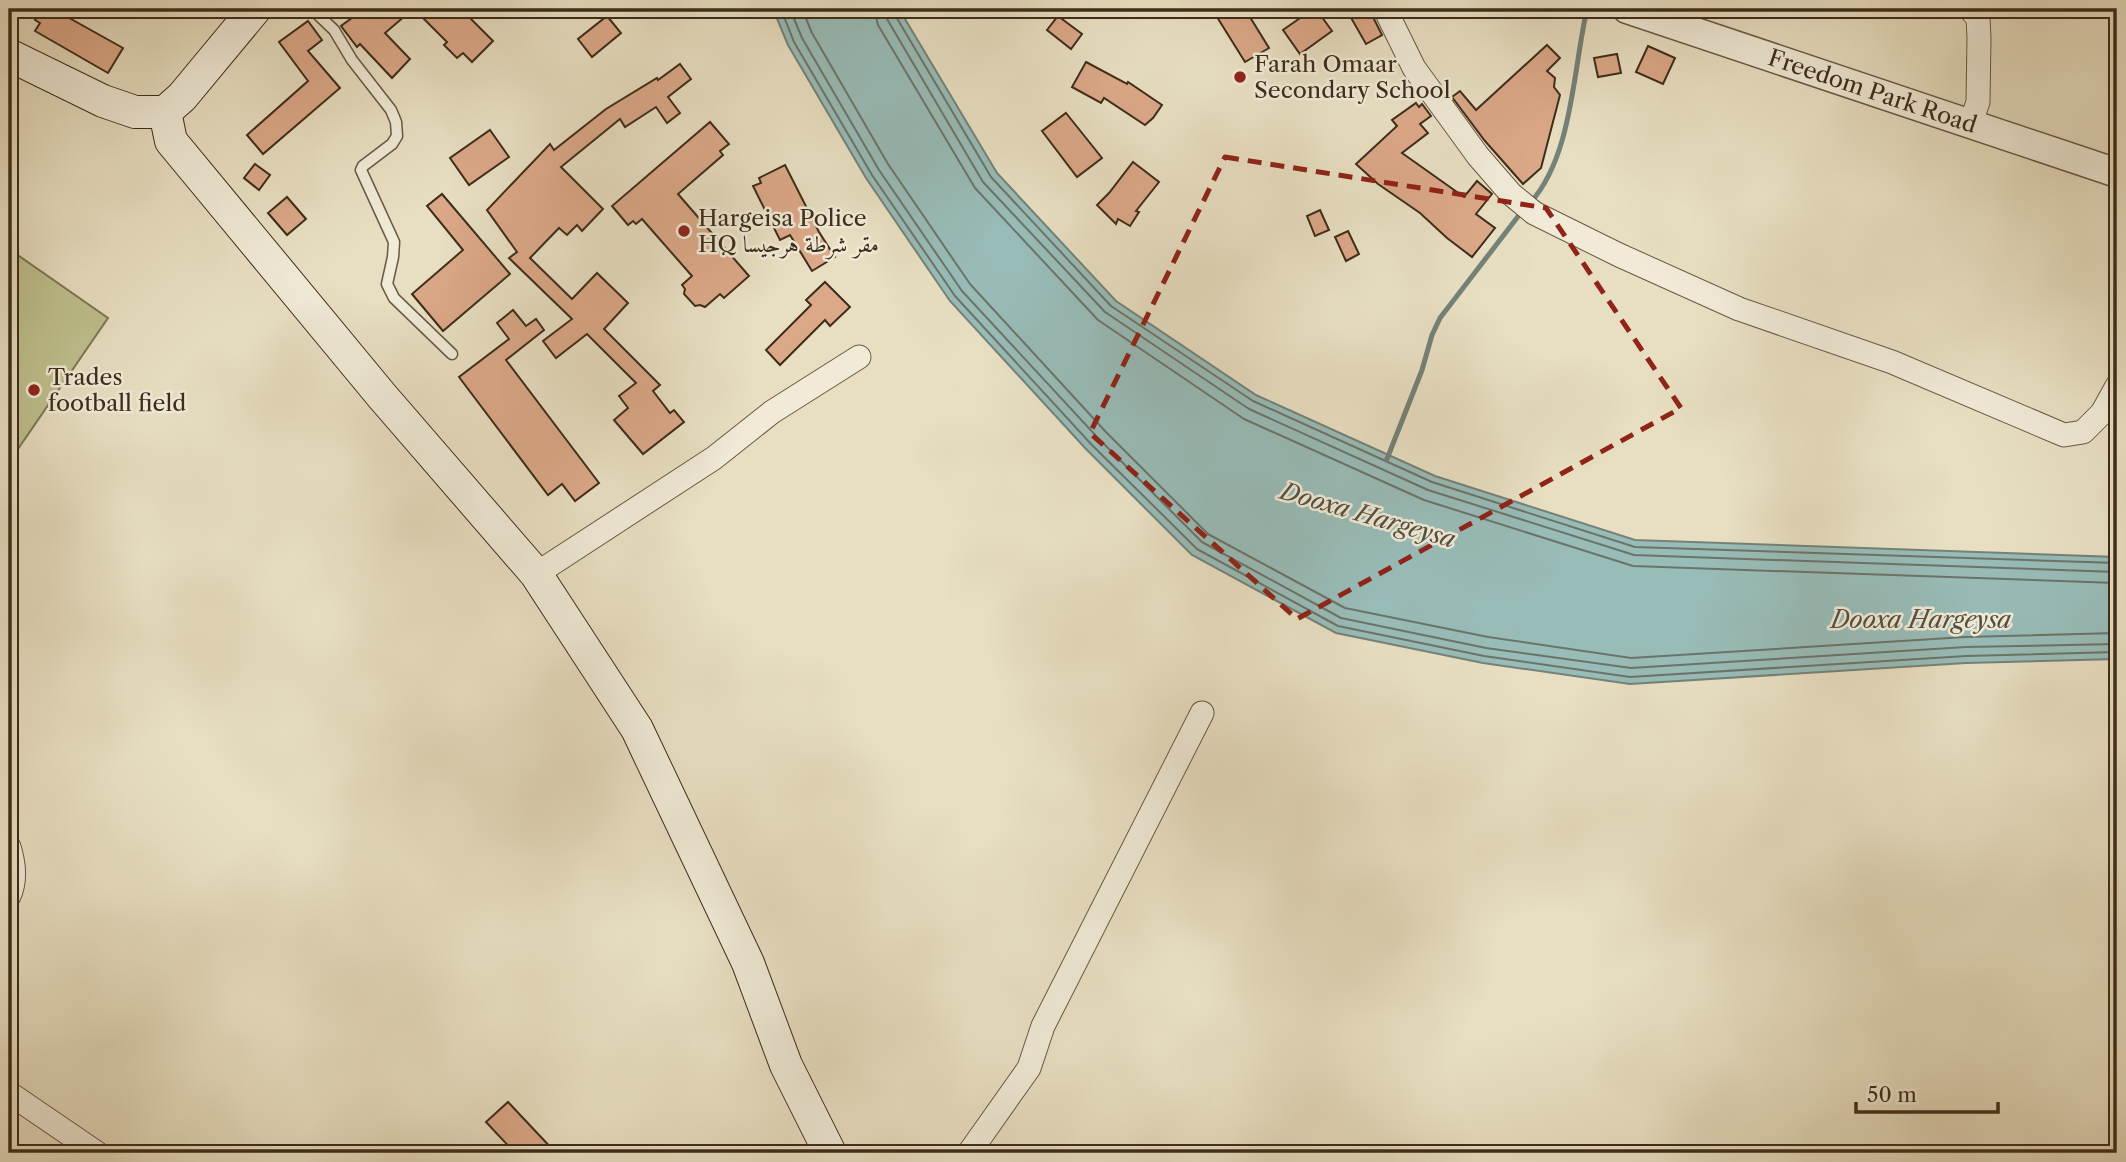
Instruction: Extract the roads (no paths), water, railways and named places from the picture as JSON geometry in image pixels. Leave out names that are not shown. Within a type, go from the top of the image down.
[{"type":"main road","points":[[9,55],[103,101],[135,112],[165,112],[182,97],[255,9]]},
{"type":"main road","points":[[165,112],[171,141],[373,386],[536,574],[637,729],[748,963],[786,1065],[830,1153]]},
{"type":"street","points":[[1385,9],[1414,68],[1478,156],[1511,194],[1534,213],[1619,256],[1739,309],[1892,362],[2064,435],[2083,432],[2102,413],[2117,386]]},
{"type":"street","name":"Freedom Park Road","points":[[1627,9],[2117,173]]},
{"type":"street","points":[[1970,125],[1978,102],[1978,12]]},
{"type":"street","points":[[536,574],[713,458],[772,412],[859,357]]},
{"type":"street","points":[[970,1153],[1029,1068],[1043,1026],[1202,713]]},
{"type":"street","points":[[9,847],[13,886],[9,896]]},
{"type":"street","points":[[9,1093],[97,1153]]},
{"type":"lane","points":[[312,9],[334,30],[352,60],[391,110],[396,122],[397,136],[392,144],[361,170],[394,242],[387,284],[394,298],[452,354]]},
{"type":"water","name":"Dooxa Hargeysa","points":[[773,9],[899,9],[997,173],[1116,301],[1256,395],[1435,476],[1635,540],[2117,557],[2117,659],[1966,663],[1630,684],[1483,663],[1336,633],[1192,555],[1086,449],[950,301],[866,178],[788,45]]},
{"type":"waterway","points":[[1530,203],[1544,184],[1563,138],[1586,14]]},
{"type":"waterway","points":[[1387,459],[1440,318],[1523,210]]},
{"type":"place","name":"Farah Omaar Secondary School","points":[[1240,77]]},
{"type":"place","name":"Hargeisa Police HQ مقر شرطة هرجيسا","points":[[684,231]]},
{"type":"place","name":"Trades football field","points":[[34,390]]}]
